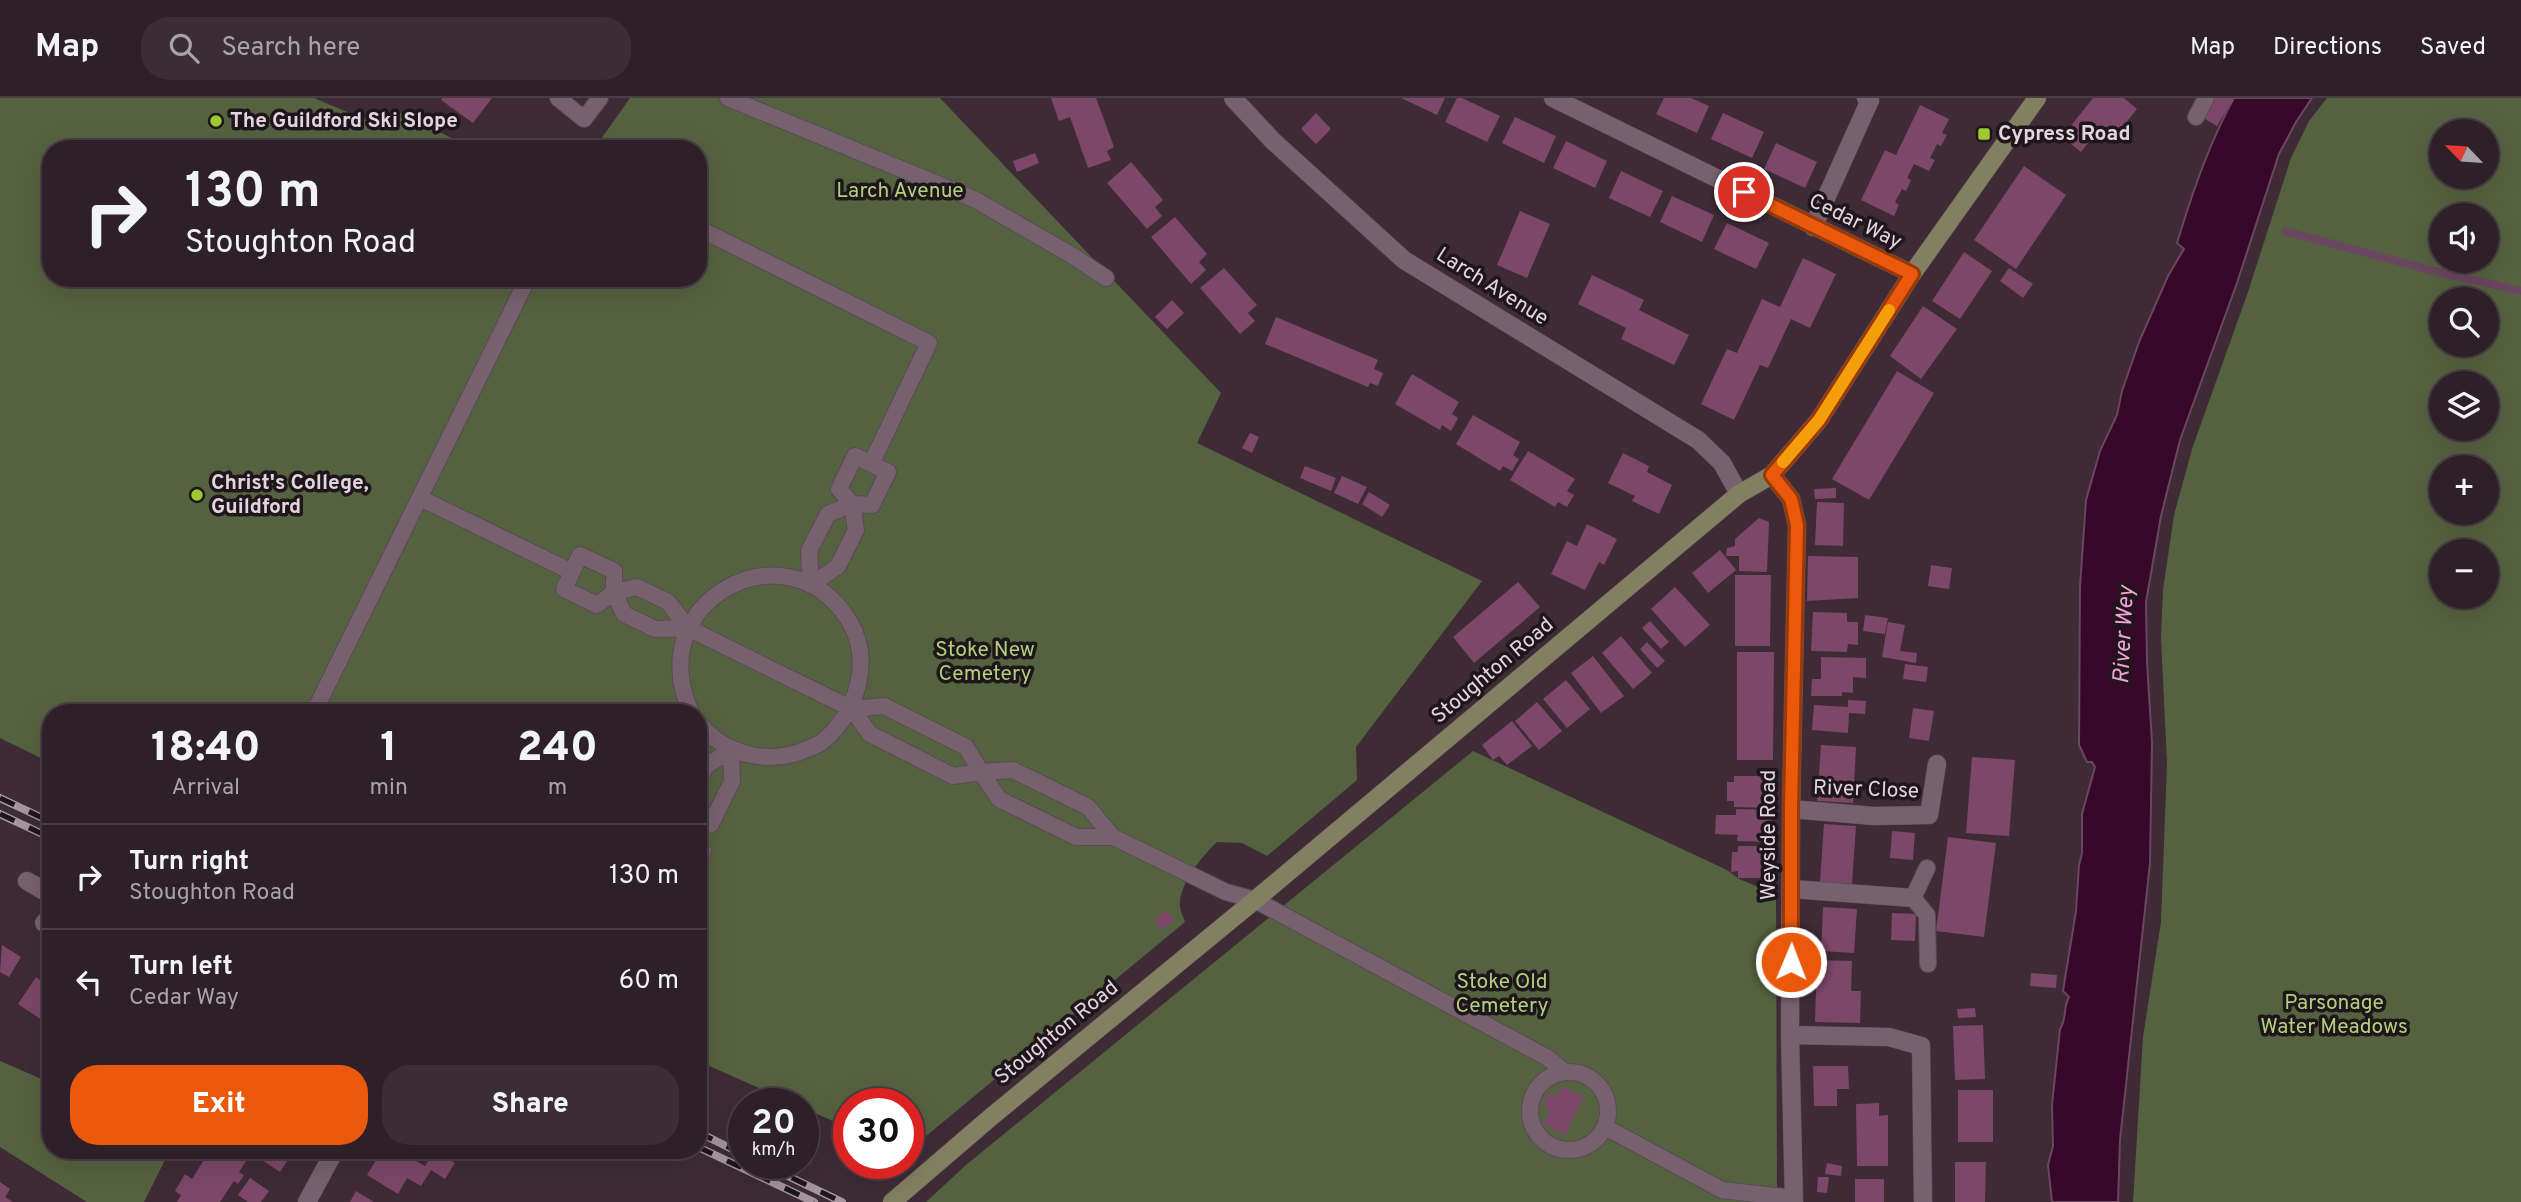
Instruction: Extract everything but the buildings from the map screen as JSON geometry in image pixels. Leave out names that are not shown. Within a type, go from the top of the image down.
[{"type":"street","name":"Larch Avenue","points":[[1233,98],[1273,141],[1404,260],[1698,440],[1723,463],[1738,494]]},
{"type":"street","name":"Cedar Way","points":[[1553,98],[1912,274]]},
{"type":"street","points":[[1814,227],[1870,100],[1866,98]]},
{"type":"street","name":"Stoughton Road","points":[[892,1202],[1255,901],[1738,494],[1772,475],[1819,420],[1912,274],[2037,98]]},
{"type":"street","name":"Weyside Road","points":[[1772,475],[1791,499],[1797,525],[1791,808],[1790,1035],[1793,1200]]},
{"type":"street","name":"River Close","points":[[1791,808],[1874,816],[1929,815],[1937,764]]},
{"type":"street","points":[[27,881],[42,890]]},
{"type":"street","points":[[1792,889],[1913,898]]},
{"type":"street","points":[[1790,1035],[1889,1037],[1921,1046],[1923,1202]]},
{"type":"street","points":[[307,1202],[330,1159]]},
{"type":"lane","points":[[558,98],[584,119],[600,98]]},
{"type":"lane","points":[[728,98],[974,199],[1106,278]]},
{"type":"lane","points":[[2196,117],[2206,98]]},
{"type":"lane","points":[[707,232],[929,343],[871,464]]},
{"type":"lane","points":[[318,704],[524,287]]},
{"type":"lane","points":[[811,585],[809,551],[828,514],[852,504],[872,505],[888,472],[855,456],[839,489],[852,504],[856,530],[838,566],[811,585]]},
{"type":"lane","points":[[420,498],[572,572]]},
{"type":"lane","points":[[688,628],[655,629],[624,614],[614,592],[614,571],[580,555],[564,589],[597,606],[614,592],[637,586],[668,602],[688,628],[852,709],[870,734],[953,776],[1013,770],[1024,775],[1088,807],[1113,837],[1226,892],[1255,901],[1548,1058],[1565,1072]]},
{"type":"lane","points":[[688,704],[681,684],[680,656],[688,628],[704,604],[727,587],[754,577],[783,577],[811,585],[832,600],[848,620],[858,643],[861,668],[852,709],[821,743],[792,756],[761,758],[731,750],[707,734]]},
{"type":"lane","points":[[852,709],[884,706],[967,747],[999,799],[1076,837],[1113,837]]},
{"type":"lane","points":[[707,765],[731,750]]},
{"type":"lane","points":[[707,825],[711,824],[732,781],[731,750]]},
{"type":"lane","points":[[1927,868],[1913,898],[1927,915],[1928,964]]},
{"type":"lane","points":[[1565,1072],[1578,1073],[1591,1079],[1601,1088],[1606,1101],[1608,1114],[1605,1127],[1598,1138],[1588,1146],[1576,1150],[1551,1147],[1541,1139],[1530,1117],[1530,1104],[1534,1093],[1542,1083],[1565,1072]]},
{"type":"lane","points":[[1605,1127],[1722,1190],[1793,1200]]},
{"type":"green space","name":"Stoke New Cemetery","points":[[0,98],[314,98],[385,128],[399,112],[456,140],[42,140],[42,287],[707,287],[707,140],[600,140],[630,98],[940,98],[1221,393],[1197,443],[1482,581],[1356,747],[1357,780],[1267,856],[1242,843],[1217,842],[1199,862],[1183,889],[1180,906],[1185,922],[924,1138],[924,1088],[833,1088],[833,1121],[819,1115],[819,1088],[759,1088],[707,1065],[707,704],[42,704],[42,759],[0,738]]},
{"type":"green space","name":"Parsonage Water Meadows","points":[[2327,98],[2521,98],[2521,1202],[2133,1202],[2143,1037],[2161,922],[2167,763],[2161,638],[2163,590],[2174,515],[2192,449],[2248,292],[2291,158],[2309,121]]},
{"type":"green space","name":"Stoke Old Cemetery","points":[[1473,751],[1727,870],[1739,879],[1776,894],[1777,1202],[926,1202],[966,1165]]},
{"type":"green space","points":[[0,1061],[42,1079],[42,1159],[166,1159],[144,1202],[87,1202],[0,1147]]},
{"type":"water","name":"River Wey","points":[[2234,98],[2312,98],[2279,154],[2237,283],[2180,440],[2161,516],[2146,602],[2152,743],[2150,863],[2120,1140],[2118,1202],[2052,1202],[2048,1165],[2053,1146],[2052,1105],[2060,1029],[2069,997],[2063,991],[2076,911],[2082,853],[2082,814],[2095,767],[2092,762],[2087,762],[2079,745],[2080,586],[2086,500],[2100,451],[2117,415],[2122,391],[2139,342],[2168,276],[2184,249],[2177,243],[2202,169]]},
{"type":"waterway","points":[[2285,231],[2521,291]]},
{"type":"railway","points":[[0,798],[42,818]]},
{"type":"railway","points":[[0,814],[42,834]]},
{"type":"railway","points":[[707,1136],[728,1147]]},
{"type":"railway","points":[[707,1151],[814,1202]]},
{"type":"railway","points":[[794,1179],[842,1202]]},
{"type":"slow traffic","points":[[1783,462],[1819,420],[1889,310]]},
{"type":"place","name":"The Guildford Ski Slope","points":[[216,121]]},
{"type":"place","name":"Cypress Road","points":[[1984,134]]},
{"type":"place","name":"Christ's College, Guildford","points":[[197,495]]},
{"type":"route","points":[[1744,192],[1912,274],[1819,420],[1772,475],[1791,499],[1797,525],[1791,808],[1791,962]]}]
